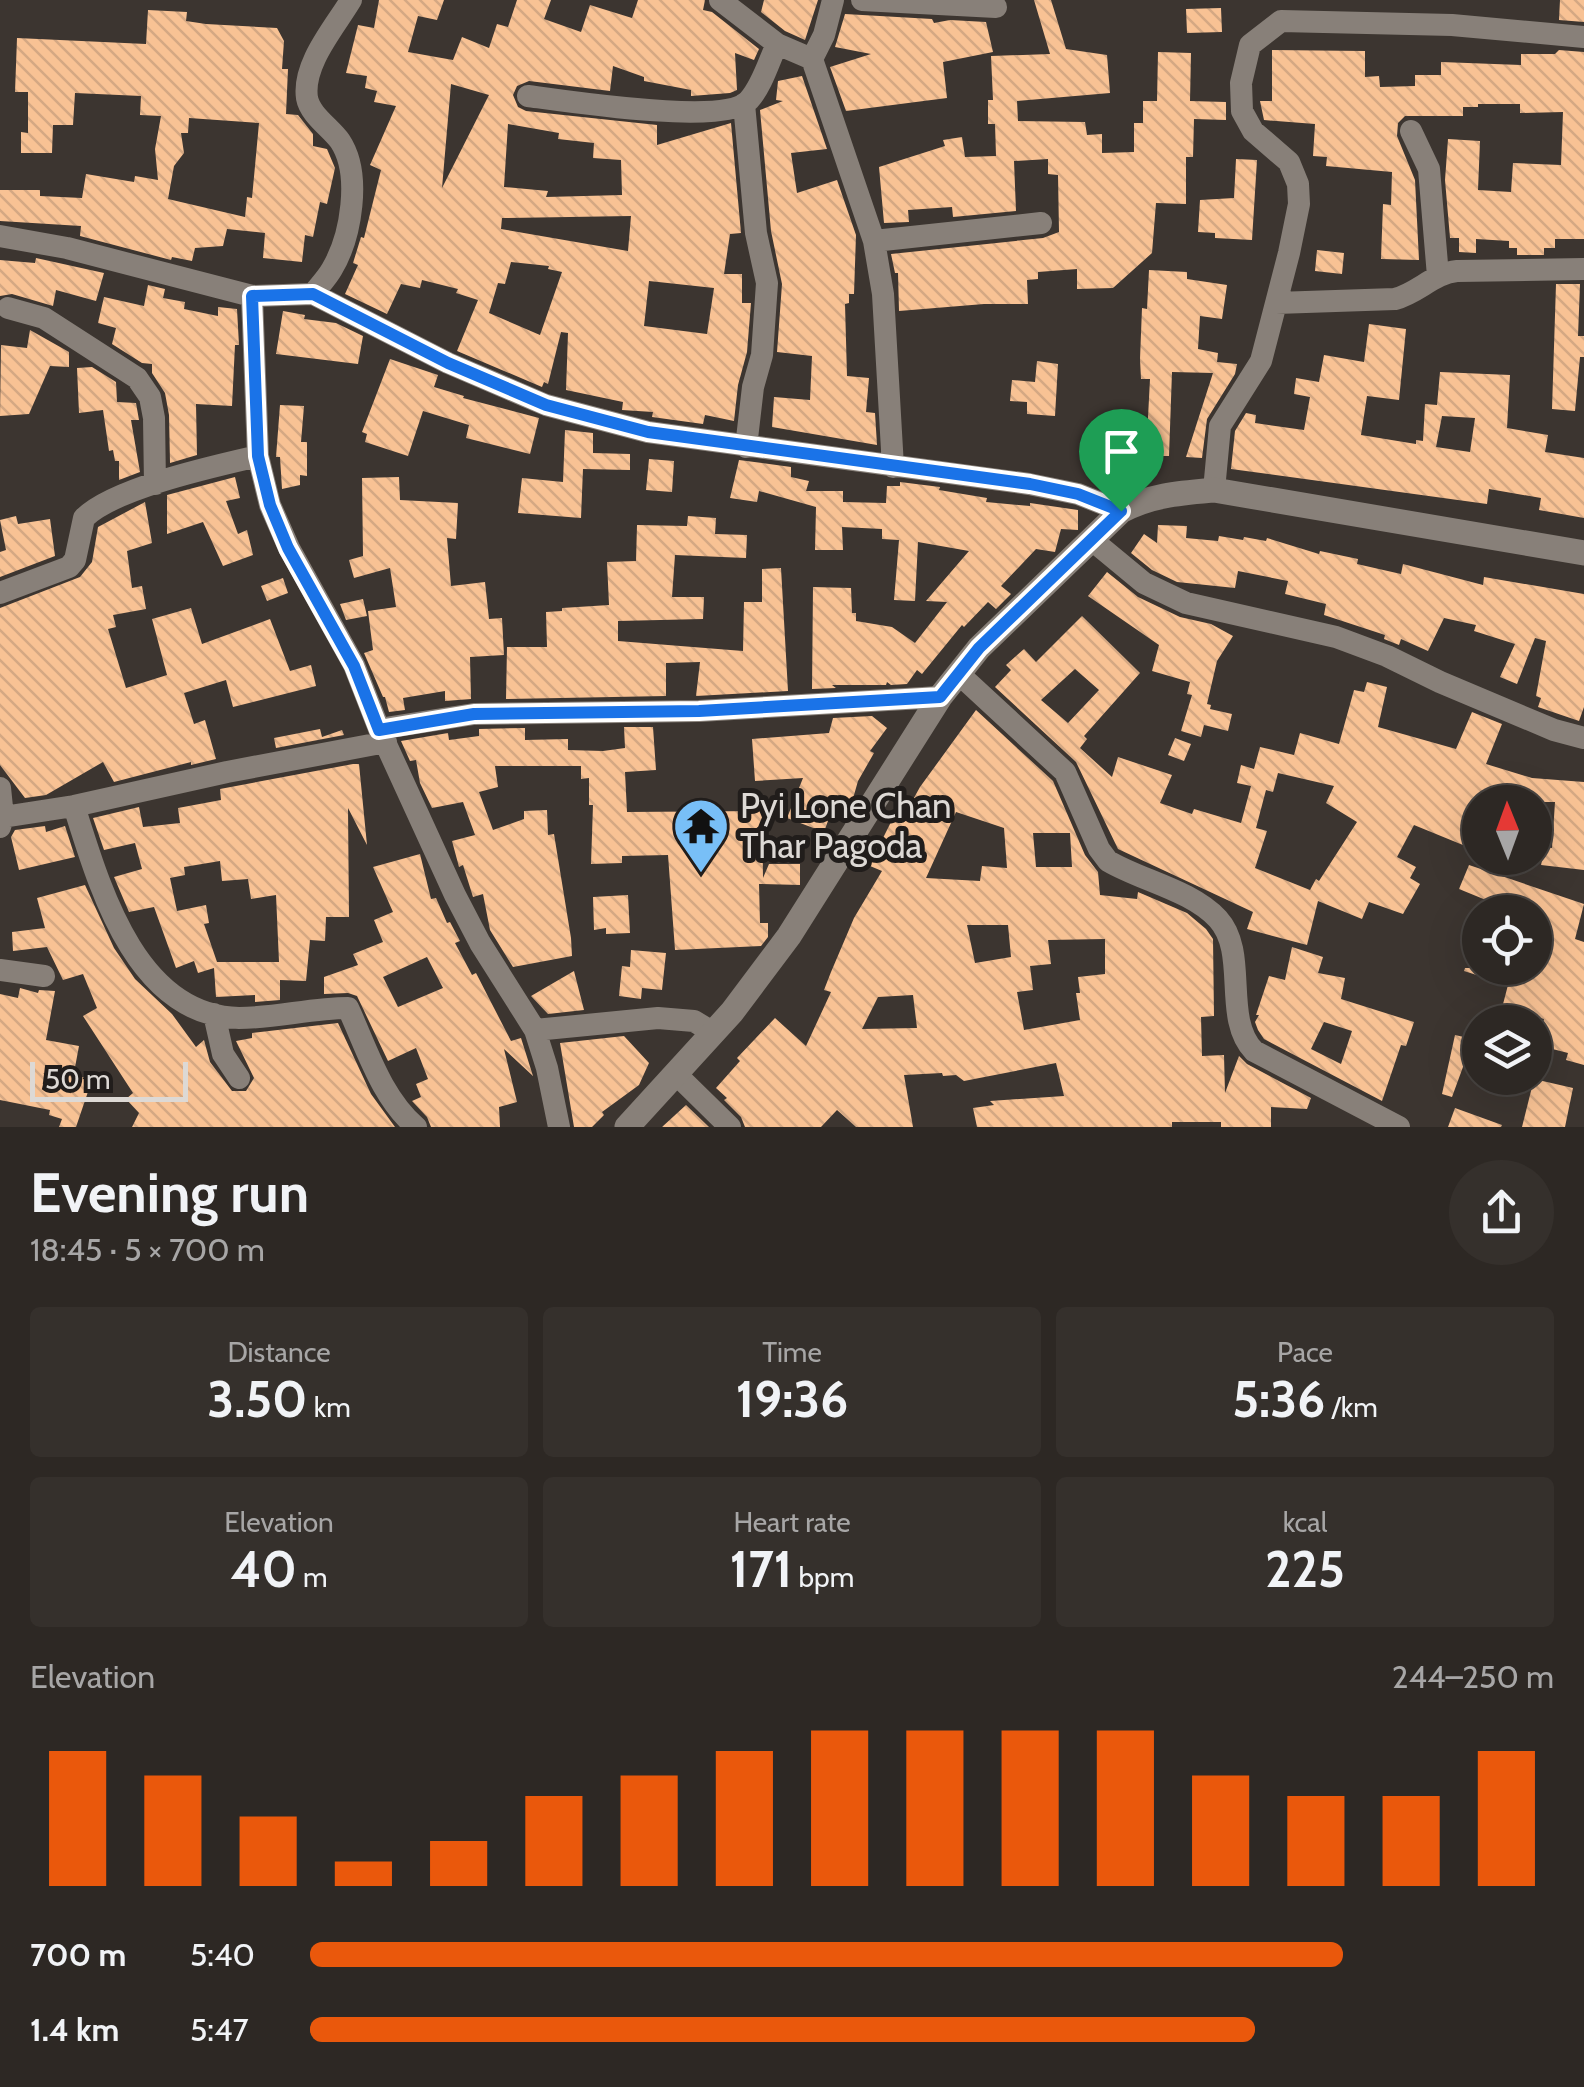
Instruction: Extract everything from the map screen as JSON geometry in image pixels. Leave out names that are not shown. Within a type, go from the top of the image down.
[{"type":"street","points":[[313,294],[333,268],[343,240],[350,206],[351,171],[346,151],[310,108],[306,97],[319,50],[351,0]]},
{"type":"street","points":[[720,0],[777,44],[812,59]]},
{"type":"street","points":[[833,0],[812,59],[874,241],[883,294],[893,467]]},
{"type":"street","points":[[862,0],[996,7]]},
{"type":"street","points":[[1214,490],[1220,426],[1260,361],[1298,204],[1298,184],[1289,162],[1253,131],[1242,111],[1241,84],[1250,45],[1281,22],[1452,26],[1584,38]]},
{"type":"street","points":[[528,96],[628,109],[718,112],[750,99],[777,44]]},
{"type":"street","points":[[744,104],[756,233],[767,283],[762,355],[753,387],[746,446]]},
{"type":"street","points":[[1411,131],[1430,169],[1438,276]]},
{"type":"street","points":[[874,241],[1041,223]]},
{"type":"street","points":[[0,236],[67,248],[252,296],[313,294],[448,363],[546,405],[648,432],[1030,484],[1078,494],[1121,511]]},
{"type":"street","points":[[1276,303],[1394,299],[1458,270],[1584,269]]},
{"type":"street","points":[[252,296],[258,456],[270,505],[288,548],[354,666],[455,896],[535,1030],[560,1127]]},
{"type":"street","points":[[8,308],[44,318],[136,378],[150,397],[154,418],[155,484]]},
{"type":"street","points":[[0,593],[69,567],[88,514],[155,484],[258,456]]},
{"type":"street","points":[[627,1127],[714,1033],[789,936],[940,697],[979,648],[1121,511],[1164,494],[1214,490],[1584,553]]},
{"type":"street","points":[[1092,540],[1144,583],[1186,603],[1336,637],[1554,730],[1584,738]]},
{"type":"street","points":[[959,674],[1065,772],[1108,861],[1203,907],[1219,920],[1228,936],[1247,1044],[1400,1127]]},
{"type":"street","points":[[0,788],[2,822],[474,714],[699,711],[940,697]]},
{"type":"street","points":[[74,806],[120,931],[136,956],[174,995],[214,1014],[241,1018],[348,1008],[375,1069],[400,1113],[413,1126]]},
{"type":"street","points":[[0,970],[44,976]]},
{"type":"street","points":[[214,1014],[223,1054],[239,1078]]},
{"type":"street","points":[[535,1030],[658,1018],[694,1021],[714,1033]]},
{"type":"street","points":[[677,1074],[730,1127]]},
{"type":"building","points":[[379,0],[444,0],[437,20],[418,16],[408,52],[453,60],[462,37],[489,48],[497,24],[508,27],[517,0],[551,0],[544,19],[581,32],[590,5],[632,18],[638,0],[705,0],[703,10],[712,12],[759,49],[754,60],[735,53],[737,90],[730,93],[691,96],[691,90],[644,81],[644,77],[613,66],[610,91],[529,81],[517,86],[513,95],[518,107],[526,111],[657,125],[657,145],[731,123],[741,233],[730,234],[724,274],[742,274],[742,303],[751,303],[747,352],[734,421],[705,415],[703,424],[652,417],[653,412],[622,410],[623,402],[566,390],[568,333],[561,332],[548,384],[544,382],[542,387],[457,351],[478,300],[456,293],[458,289],[422,280],[420,288],[401,284],[387,314],[345,294],[358,265],[353,263],[361,237],[364,238],[381,170],[370,165],[396,106],[374,102],[377,91],[365,88],[367,76],[346,73],[358,25],[374,28]],"holes":[[[451,84],[489,95],[442,188]],[[508,124],[559,133],[558,139],[594,143],[593,158],[621,160],[622,195],[546,197],[548,191],[504,187]],[[631,216],[628,251],[501,229],[502,218]],[[511,262],[549,266],[548,269],[562,272],[540,335],[489,313],[498,283],[505,284]],[[649,281],[714,288],[707,334],[644,326]]]},
{"type":"building","points":[[764,0],[818,0],[805,40],[785,31],[761,12]]},
{"type":"building","points":[[1034,0],[1051,0],[1066,49],[1107,55],[1110,93],[1017,101],[1018,121],[1085,122],[1087,135],[1102,134],[1102,153],[1134,152],[1134,123],[1143,123],[1143,101],[1157,101],[1158,52],[1191,53],[1190,101],[1226,102],[1226,120],[1194,119],[1193,157],[1186,157],[1186,204],[1156,203],[1152,253],[1113,288],[1077,289],[1077,269],[1038,272],[1038,279],[1027,280],[1028,304],[899,311],[898,273],[891,254],[1043,238],[1059,232],[1058,175],[1048,174],[1048,159],[1014,161],[1016,211],[953,217],[952,207],[908,210],[909,222],[884,223],[879,167],[945,146],[943,140],[962,137],[965,157],[996,156],[995,124],[988,124],[988,100],[993,100],[991,56],[1050,54]]},
{"type":"building","points":[[1560,0],[1584,0],[1584,22],[1559,20]]},
{"type":"building","points":[[1221,8],[1222,32],[1187,33],[1186,9]]},
{"type":"building","points":[[148,10],[187,12],[186,21],[206,24],[277,28],[284,41],[282,69],[288,69],[286,114],[298,115],[313,134],[313,146],[327,149],[335,168],[327,204],[320,202],[313,237],[305,235],[302,262],[263,258],[265,233],[227,229],[223,246],[195,248],[192,261],[172,257],[171,260],[80,236],[81,226],[0,221],[0,190],[40,190],[40,196],[82,198],[86,174],[134,182],[135,176],[158,180],[155,149],[161,116],[140,115],[141,96],[75,93],[73,125],[53,125],[52,153],[21,153],[21,132],[28,133],[28,92],[15,92],[17,38],[146,44]],"holes":[[[189,118],[259,123],[252,198],[247,197],[245,217],[168,199],[174,166],[184,153],[181,133],[188,133]]]},
{"type":"building","points":[[845,14],[932,19],[934,23],[986,22],[993,52],[943,62],[947,98],[846,111],[830,67],[871,54],[835,47]]},
{"type":"building","points":[[1272,50],[1365,51],[1365,77],[1379,76],[1380,87],[1415,86],[1415,75],[1441,75],[1441,62],[1521,65],[1521,54],[1584,52],[1584,239],[1555,239],[1555,248],[1544,248],[1544,255],[1517,255],[1517,248],[1509,248],[1509,241],[1476,239],[1476,253],[1459,252],[1459,238],[1450,238],[1445,180],[1448,139],[1480,141],[1478,190],[1511,192],[1513,163],[1561,165],[1563,112],[1520,113],[1520,104],[1478,104],[1463,107],[1463,116],[1405,116],[1398,123],[1397,136],[1415,180],[1419,260],[1381,259],[1383,204],[1391,205],[1392,172],[1326,166],[1327,157],[1313,156],[1315,124],[1264,120],[1260,101],[1272,101]]},
{"type":"building","points":[[802,76],[827,149],[791,153],[797,193],[837,180],[856,235],[854,294],[849,294],[849,303],[845,304],[847,376],[869,378],[866,412],[875,413],[877,445],[772,427],[774,397],[810,400],[812,356],[777,352],[782,284],[771,231],[760,110],[783,101],[776,100],[778,81]]},
{"type":"building","points":[[1236,159],[1257,160],[1252,240],[1215,238],[1215,233],[1198,232],[1200,200],[1234,198]]},
{"type":"building","points":[[1317,250],[1344,253],[1342,274],[1315,271]]},
{"type":"building","points":[[36,258],[104,273],[96,301],[56,290],[53,306],[12,294],[0,296],[0,260],[35,263]]},
{"type":"building","points":[[1149,270],[1187,272],[1187,279],[1227,285],[1222,319],[1200,316],[1198,349],[1218,353],[1217,362],[1237,364],[1235,374],[1207,419],[1202,458],[1186,457],[1213,373],[1172,372],[1169,456],[1146,456],[1150,379],[1141,379],[1140,359],[1142,308],[1147,309]]},
{"type":"building","points":[[1556,284],[1580,284],[1578,336],[1584,336],[1584,357],[1580,357],[1575,411],[1552,409]]},
{"type":"building","points":[[148,285],[165,289],[163,298],[185,302],[184,309],[218,316],[218,307],[237,309],[239,345],[235,345],[232,406],[196,404],[197,455],[170,463],[165,393],[152,373],[152,364],[142,363],[112,344],[116,328],[98,323],[104,297],[144,306]]},
{"type":"building","points":[[283,311],[305,315],[304,319],[336,323],[363,336],[358,364],[276,354]]},
{"type":"building","points":[[1369,324],[1406,329],[1399,400],[1367,396],[1361,435],[1416,444],[1416,440],[1423,441],[1425,404],[1437,405],[1440,372],[1510,375],[1507,428],[1548,435],[1545,452],[1584,458],[1584,518],[1539,510],[1541,498],[1489,489],[1487,504],[1231,469],[1235,431],[1246,413],[1256,415],[1255,423],[1304,430],[1310,397],[1294,394],[1296,378],[1319,382],[1324,355],[1364,362]],"holes":[[[1442,416],[1475,418],[1470,452],[1436,447]]]},
{"type":"building","points":[[30,330],[69,352],[69,367],[50,366],[29,414],[0,416],[1,345],[27,348]]},
{"type":"building","points":[[390,359],[438,375],[434,387],[539,418],[530,454],[466,438],[469,425],[423,411],[408,456],[365,442],[367,434],[362,432]]},
{"type":"building","points":[[1037,361],[1058,364],[1055,416],[1027,414],[1027,402],[1010,401],[1012,380],[1035,382]]},
{"type":"building","points":[[92,367],[116,382],[117,402],[136,403],[139,420],[131,420],[140,472],[119,480],[119,461],[115,461],[113,450],[109,451],[103,410],[79,413],[77,368]]},
{"type":"building","points":[[280,405],[304,406],[301,442],[307,442],[307,476],[300,475],[300,485],[282,489],[280,457],[276,457]]},
{"type":"building","points":[[565,430],[593,433],[593,453],[630,454],[630,470],[583,469],[581,518],[518,513],[522,478],[563,482]]},
{"type":"building","points":[[649,459],[674,461],[672,492],[646,490]]},
{"type":"building","points":[[739,460],[791,467],[791,477],[809,481],[806,491],[843,491],[843,502],[886,503],[887,486],[900,486],[900,482],[940,487],[939,490],[987,498],[986,502],[1078,510],[1078,530],[1061,529],[1055,552],[1036,549],[1001,586],[1011,594],[996,609],[988,602],[962,625],[922,674],[917,670],[907,684],[887,682],[812,689],[813,587],[851,588],[856,621],[892,627],[915,643],[947,602],[926,601],[969,551],[918,542],[915,601],[894,600],[899,540],[882,539],[882,529],[842,527],[843,550],[815,550],[816,507],[759,491],[757,502],[730,498]]},
{"type":"building","points":[[235,477],[240,498],[226,501],[238,534],[247,530],[253,555],[223,566],[203,522],[167,534],[167,495]]},
{"type":"building","points":[[399,477],[400,500],[458,503],[456,539],[447,538],[451,586],[485,582],[489,619],[502,618],[504,655],[470,657],[471,699],[445,701],[445,691],[403,698],[405,710],[389,712],[364,653],[373,650],[368,611],[396,607],[390,568],[354,578],[349,560],[363,556],[362,478]]},
{"type":"building","points":[[145,502],[152,543],[127,551],[132,588],[142,586],[146,609],[113,615],[116,627],[108,629],[126,688],[167,675],[152,619],[191,608],[202,644],[270,619],[290,671],[311,665],[316,686],[233,707],[226,680],[184,693],[194,724],[205,720],[216,759],[114,782],[103,762],[46,795],[25,798],[0,765],[0,608],[80,577],[92,562],[98,527]]},
{"type":"building","points":[[16,516],[18,524],[50,519],[55,556],[0,577],[0,552],[6,550],[0,520]]},
{"type":"building","points":[[688,516],[716,518],[715,534],[747,535],[746,558],[675,555],[672,597],[704,597],[703,619],[618,621],[618,641],[743,651],[744,602],[762,602],[762,569],[781,568],[788,691],[696,696],[700,662],[666,663],[666,696],[506,699],[507,647],[547,647],[546,612],[609,605],[607,562],[636,561],[637,525],[687,526]]},
{"type":"building","points":[[1158,525],[1187,526],[1186,538],[1267,538],[1319,554],[1320,551],[1358,559],[1357,564],[1401,574],[1403,564],[1483,585],[1484,577],[1584,594],[1584,707],[1579,721],[1538,707],[1541,698],[1536,696],[1546,641],[1535,638],[1517,684],[1500,677],[1515,644],[1474,631],[1476,625],[1444,618],[1428,651],[1401,639],[1399,645],[1384,639],[1385,635],[1324,615],[1326,604],[1285,594],[1288,581],[1238,571],[1235,588],[1177,582],[1152,570],[1131,553],[1144,534],[1157,543]]},
{"type":"building","points":[[1107,572],[1138,597],[1233,636],[1217,661],[1207,704],[1210,709],[1232,714],[1228,731],[1204,725],[1201,737],[1181,731],[1192,695],[1187,694],[1190,682],[1152,671],[1159,645],[1088,596]]},
{"type":"building","points":[[283,578],[288,593],[267,601],[261,586]]},
{"type":"building","points":[[363,599],[367,616],[346,620],[340,604]]},
{"type":"building","points":[[1082,616],[1140,673],[1084,736],[1087,739],[1080,748],[1112,777],[1118,757],[1172,775],[1160,803],[1192,814],[1194,809],[1241,823],[1251,786],[1237,783],[1241,765],[1254,769],[1260,747],[1294,755],[1300,733],[1339,744],[1354,690],[1364,692],[1367,682],[1387,687],[1378,727],[1456,749],[1472,712],[1502,724],[1486,764],[1532,778],[1584,782],[1584,870],[1552,866],[1552,785],[1462,785],[1462,845],[1414,825],[1397,857],[1416,867],[1410,878],[1420,884],[1403,914],[1369,902],[1362,919],[1318,901],[1307,945],[1247,929],[1253,912],[1118,849],[1076,762],[995,687],[1011,670],[1006,665],[1024,649],[1036,662]],"holes":[[[1075,669],[1099,690],[1068,723],[1041,700]],[[1278,773],[1334,786],[1326,803],[1357,822],[1319,881],[1316,879],[1310,890],[1255,868],[1267,831],[1256,828],[1266,790],[1273,792]]]},
{"type":"building","points":[[976,710],[1053,781],[1085,855],[1098,872],[1100,895],[1137,899],[1138,892],[1187,913],[1213,939],[1214,1016],[1201,1017],[1202,1056],[1224,1055],[1225,1093],[1239,1056],[1311,1098],[1307,1109],[1271,1107],[1271,1127],[1172,1122],[1172,1127],[977,1127],[973,1108],[994,1105],[990,1101],[1064,1096],[1056,1063],[964,1081],[942,1073],[904,1075],[913,1127],[856,1127],[837,1110],[821,1127],[745,1127],[716,1088],[740,1061],[737,1058],[775,1018],[806,1046],[831,992],[824,990],[854,918],[882,871],[870,866],[875,854],[897,810],[905,814]],"holes":[[[956,812],[1004,828],[1007,868],[982,866],[980,881],[926,878]],[[1033,833],[1070,833],[1072,867],[1036,867]],[[967,925],[1008,925],[1011,957],[975,963]],[[1105,939],[1105,974],[1078,977],[1080,1020],[1024,1030],[1017,992],[1033,990],[1030,966],[1051,964],[1048,940]],[[913,995],[917,1028],[862,1029],[878,997]]]},
{"type":"building","points":[[872,716],[887,728],[870,751],[874,753],[858,781],[852,802],[829,818],[824,832],[787,818],[803,778],[755,781],[752,739],[829,733],[833,718]]},
{"type":"building","points":[[624,727],[653,727],[656,770],[625,772],[627,812],[762,811],[763,878],[769,864],[800,864],[800,885],[759,884],[760,923],[768,923],[768,937],[761,946],[675,950],[668,855],[622,856],[622,863],[591,864],[593,805],[589,805],[589,778],[581,779],[581,766],[495,766],[498,787],[479,792],[493,830],[524,819],[524,811],[547,810],[548,835],[554,834],[571,938],[572,956],[513,967],[490,930],[483,894],[473,897],[463,865],[459,867],[452,841],[475,835],[463,802],[432,808],[420,783],[416,760],[410,761],[401,741],[448,733],[449,740],[479,736],[479,729],[525,728],[525,740],[568,739],[568,750],[603,751],[625,748]]},
{"type":"building","points":[[320,729],[322,737],[342,730],[344,735],[276,748],[274,738]]},
{"type":"building","points":[[1175,738],[1191,744],[1184,761],[1168,755]]},
{"type":"building","points":[[359,764],[367,845],[348,808],[349,917],[326,917],[325,941],[310,940],[306,981],[280,980],[280,1000],[255,1002],[255,995],[216,997],[214,968],[198,973],[194,961],[176,968],[154,907],[129,912],[114,877],[142,869],[135,843],[104,850],[93,818],[139,807],[143,827],[180,823],[178,808],[221,800],[220,789]],"holes":[[[220,861],[222,881],[248,879],[251,899],[276,895],[279,962],[217,962],[204,924],[209,923],[206,905],[177,911],[170,878],[185,875],[184,867]]]},
{"type":"building","points":[[45,826],[46,832],[65,826],[75,857],[19,870],[11,837],[15,830]]},
{"type":"building","points":[[420,854],[431,899],[436,898],[447,923],[450,922],[460,941],[455,943],[472,975],[476,973],[511,1041],[521,1038],[533,1076],[504,1049],[517,1102],[499,1107],[500,1127],[431,1127],[412,1101],[421,1097],[416,1084],[428,1079],[416,1048],[388,1061],[357,996],[324,994],[324,977],[358,965],[353,954],[383,942],[374,920],[393,912],[373,867]],"holes":[[[427,957],[443,988],[398,1007],[383,977]]]},
{"type":"building","points":[[1465,875],[1498,875],[1584,904],[1575,939],[1584,942],[1584,1065],[1566,1060],[1568,1053],[1552,1049],[1552,1005],[1503,1005],[1508,985],[1552,985],[1552,895],[1474,895],[1459,889]]},
{"type":"building","points":[[85,885],[114,948],[135,979],[172,1014],[196,1047],[204,1040],[210,1062],[232,1091],[246,1091],[254,1078],[236,1041],[252,1038],[252,1033],[338,1023],[371,1094],[395,1127],[132,1127],[139,1113],[126,1099],[133,1093],[83,1016],[97,1008],[83,974],[63,980],[47,947],[13,951],[12,932],[45,928],[37,898]]},
{"type":"building","points":[[628,895],[630,933],[594,930],[593,897]]},
{"type":"building","points":[[1292,947],[1323,957],[1318,973],[1345,978],[1341,999],[1414,1022],[1406,1046],[1401,1045],[1382,1101],[1264,1039],[1255,1022],[1269,976],[1285,980]],"holes":[[[1324,1022],[1352,1031],[1341,1064],[1311,1049]]]},
{"type":"building","points":[[631,950],[666,953],[662,990],[642,988],[641,999],[619,996],[622,966],[630,967]]},
{"type":"building","points":[[574,971],[584,1010],[548,1014],[531,996]]},
{"type":"building","points":[[20,988],[38,993],[55,991],[46,1040],[79,1046],[70,1094],[78,1076],[92,1080],[76,1127],[59,1127],[62,1119],[49,1115],[50,1110],[0,1100],[0,994],[18,998]]},
{"type":"building","points":[[1455,1035],[1462,1037],[1462,1070],[1452,1097],[1442,1094]]},
{"type":"building","points":[[624,1036],[649,1063],[639,1085],[602,1112],[604,1115],[592,1127],[574,1127],[560,1043]]},
{"type":"building","points":[[1552,1083],[1573,1088],[1565,1127],[1522,1127],[1530,1095],[1552,1095]]},
{"type":"building","points":[[686,1105],[709,1127],[662,1127]]},
{"type":"building","points":[[1455,1108],[1502,1125],[1448,1127]]},
{"type":"place","name":"Pyi Lone Chan Thar Pagoda","points":[[701,875]]},
{"type":"route","points":[[313,294],[448,363],[546,405],[648,432],[1030,484],[1078,494],[1121,511],[979,648],[940,697],[699,711],[474,714],[379,730],[354,666],[288,548],[270,505],[258,456],[252,296],[313,294]]}]
